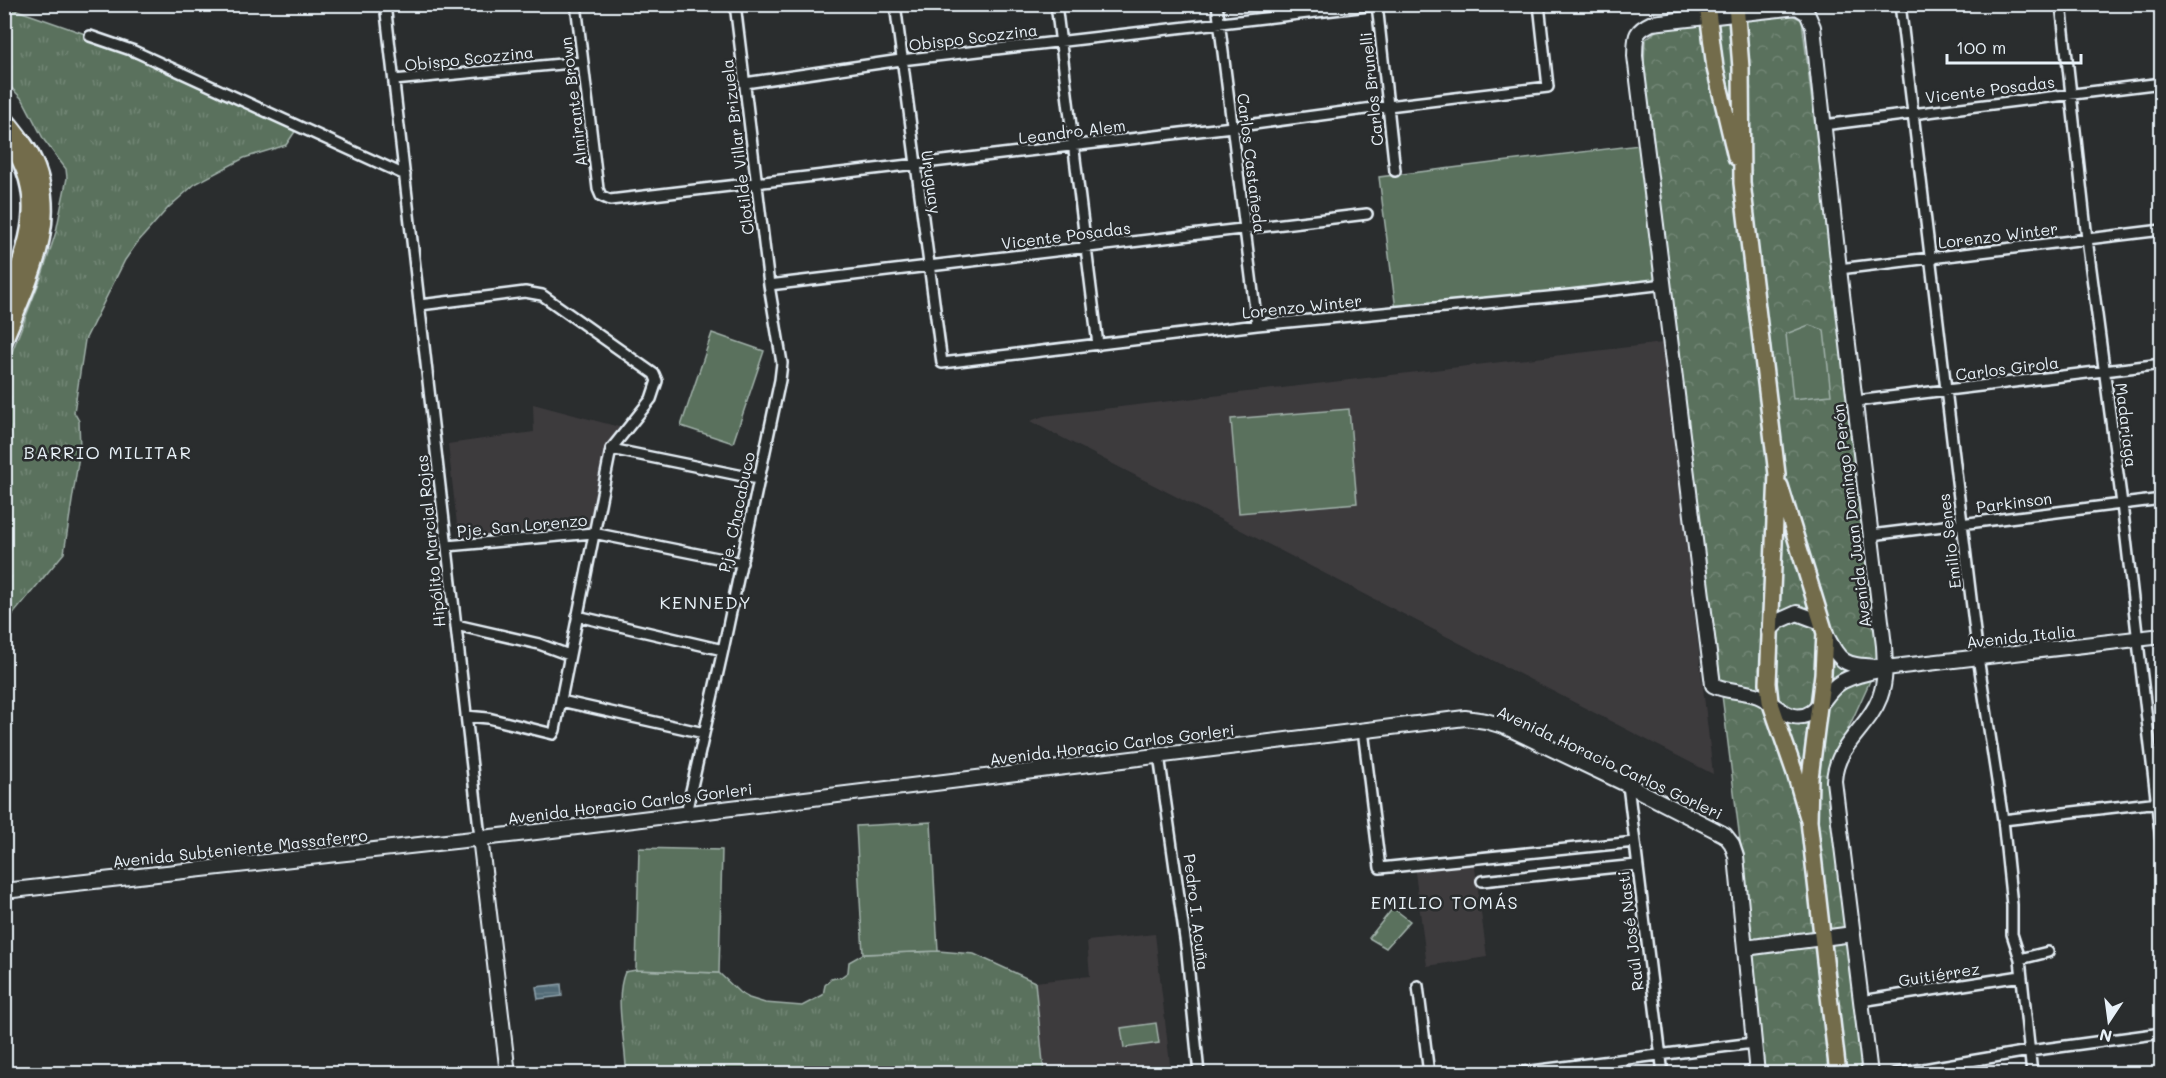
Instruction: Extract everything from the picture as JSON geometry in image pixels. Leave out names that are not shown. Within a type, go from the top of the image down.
[{"type":"main road","name":"Avenida Juan Domingo Perón","points":[[1736,9],[1797,7],[1807,13],[1813,27],[1884,646],[1885,668],[1881,695],[1842,752],[1834,771],[1870,1074]]},
{"type":"main road","points":[[1742,183],[1741,68],[1736,9],[1708,11],[1652,23],[1642,28],[1636,35],[1635,56],[1713,685],[1744,692],[1770,702],[1792,716],[1809,714],[1819,706]]},
{"type":"main road","points":[[1708,11],[1715,68],[1742,183],[1777,474],[1823,628],[1823,675],[1810,778],[1809,821],[1838,1074]]},
{"type":"main road","points":[[4,118],[32,156],[44,194],[46,214],[40,251],[4,341]]},
{"type":"main road","points":[[4,135],[19,156],[28,177],[32,195],[32,214],[27,243],[4,304]]},
{"type":"main road","points":[[1777,474],[1768,683],[1770,702],[1809,821]]},
{"type":"main road","points":[[1769,631],[1779,621],[1797,613],[1823,628]]},
{"type":"main road","name":"Avenida Italia","points":[[1823,628],[1836,655],[1843,661],[1853,666],[1885,668],[2162,636]]},
{"type":"main road","name":"Avenida Italia","points":[[1819,706],[1843,681],[1885,668]]},
{"type":"main road","name":"Avenida Horacio Carlos Gorleri","points":[[480,837],[1465,718],[1506,727],[1628,785],[1725,835],[1732,843],[1736,856],[1745,948]]},
{"type":"main road","name":"Avenida Subteniente Massaferro","points":[[4,891],[480,837]]},
{"type":"main road","name":"Hipólito Marcial Rojas","points":[[480,837],[508,1074]]},
{"type":"main road","points":[[1757,1074],[1745,948],[1853,934]]},
{"type":"street","name":"Hipólito Marcial Rojas","points":[[385,4],[480,837]]},
{"type":"street","name":"Almirante Brown","points":[[576,4],[598,189],[601,196]]},
{"type":"street","name":"Clotilde Villar Brizuela","points":[[735,4],[769,285]]},
{"type":"street","name":"Uruguay","points":[[895,4],[942,363]]},
{"type":"street","points":[[1056,4],[1098,345]]},
{"type":"street","name":"Carlos Castañeda","points":[[1217,4],[1257,325]]},
{"type":"street","name":"Leandro Alem","points":[[601,196],[610,201],[1548,87],[1539,4]]},
{"type":"street","name":"Emilio Senes","points":[[1900,4],[1978,657],[2003,820],[2012,905],[2012,934],[2020,960],[2032,1074]]},
{"type":"street","name":"Madariaga","points":[[2061,4],[2087,239],[2159,802],[2162,849]]},
{"type":"street","name":"Obispo Scozzina","points":[[745,83],[901,60],[1380,5]]},
{"type":"street","name":"Carlos Brunelli","points":[[1380,5],[1395,171]]},
{"type":"street","points":[[90,36],[134,51],[405,176]]},
{"type":"street","name":"Obispo Scozzina","points":[[394,80],[582,62]]},
{"type":"street","name":"Vicente Posadas","points":[[1823,125],[2162,83]]},
{"type":"street","name":"Vicente Posadas","points":[[769,285],[1367,214]]},
{"type":"street","name":"Lorenzo Winter","points":[[1839,269],[2162,230]]},
{"type":"street","name":"Lorenzo Winter","points":[[942,363],[1257,325],[1665,284]]},
{"type":"street","name":"Pje. Chacabuco","points":[[686,813],[780,380],[782,363],[769,285]]},
{"type":"street","points":[[420,305],[525,292],[542,295],[654,374],[657,381],[651,399],[611,449],[553,734],[488,718],[466,716]]},
{"type":"street","name":"Carlos Girola","points":[[1856,401],[2162,364]]},
{"type":"street","points":[[611,449],[758,479]]},
{"type":"street","name":"Parkinson","points":[[1871,535],[2162,499]]},
{"type":"street","name":"Pje. San Lorenzo","points":[[447,546],[593,533],[742,563]]},
{"type":"street","points":[[577,616],[723,650]]},
{"type":"street","points":[[456,624],[539,644],[569,655]]},
{"type":"street","points":[[561,701],[704,733]]},
{"type":"street","points":[[1363,730],[1380,868],[1635,842]]},
{"type":"street","name":"Pedro I. Acuña","points":[[1159,755],[1187,953],[1199,1074]]},
{"type":"street","name":"Raúl José Nasti","points":[[1628,785],[1663,1074]]},
{"type":"street","points":[[2003,820],[2159,802]]},
{"type":"street","points":[[1482,881],[1638,865]]},
{"type":"street","points":[[2020,960],[2048,952]]},
{"type":"street","name":"Guitiérrez","points":[[1861,1000],[2021,976]]},
{"type":"street","points":[[1418,986],[1429,1074]]},
{"type":"street","points":[[1894,1074],[2029,1051],[2162,1033]]},
{"type":"street","points":[[1508,1074],[1753,1043]]},
{"type":"shaded area","points":[[1663,343],[1713,774],[1030,421],[1044,416]]},
{"type":"shaded area","points":[[533,404],[619,427],[604,451],[588,529],[459,542],[448,444],[534,432]]},
{"type":"shaded area","points":[[1474,861],[1487,957],[1427,966],[1415,872],[1417,869]]},
{"type":"shaded area","points":[[1155,934],[1171,1073],[1044,1073],[1035,982],[1090,976],[1087,941]]},
{"type":"green space","points":[[5,6],[134,51],[298,127],[286,145],[244,158],[195,184],[168,208],[125,260],[85,340],[74,412],[79,421],[80,449],[64,553],[5,624],[4,372],[41,278],[56,232],[67,178],[66,169],[44,140],[23,100],[5,81]]},
{"type":"green space","points":[[1792,15],[1802,20],[1880,659],[1828,773],[1863,1073],[1765,1073],[1740,840],[1644,66],[1645,40],[1657,30]]},
{"type":"green space","points":[[1639,145],[1656,280],[1396,310],[1379,177]]},
{"type":"green space","points":[[1809,325],[1824,330],[1831,395],[1793,399],[1786,334]]},
{"type":"green space","points":[[712,333],[764,351],[733,443],[681,426]]},
{"type":"green space","points":[[1349,409],[1357,503],[1239,513],[1231,419]]},
{"type":"green space","points":[[931,822],[938,951],[863,954],[856,826]]},
{"type":"green space","points":[[639,848],[722,850],[719,973],[636,970]]},
{"type":"green space","points":[[1393,908],[1410,921],[1386,948],[1369,938]]},
{"type":"green space","points":[[938,951],[974,954],[1035,982],[1044,1073],[630,1073],[626,1067],[620,1006],[625,972],[636,970],[719,973],[740,993],[749,998],[765,1003],[802,1006],[823,995],[825,985],[831,979],[841,977],[848,972],[849,962],[863,954]]},
{"type":"green space","points":[[1156,1023],[1159,1043],[1124,1048],[1121,1028]]},
{"type":"water","points":[[561,984],[562,996],[538,999],[536,987]]},
{"type":"district","name":"BARRIO MILITAR","points":[[108,452]]},
{"type":"district","name":"KENNEDY","points":[[706,602]]},
{"type":"district","name":"EMILIO TOMÁS","points":[[1445,902]]}]
